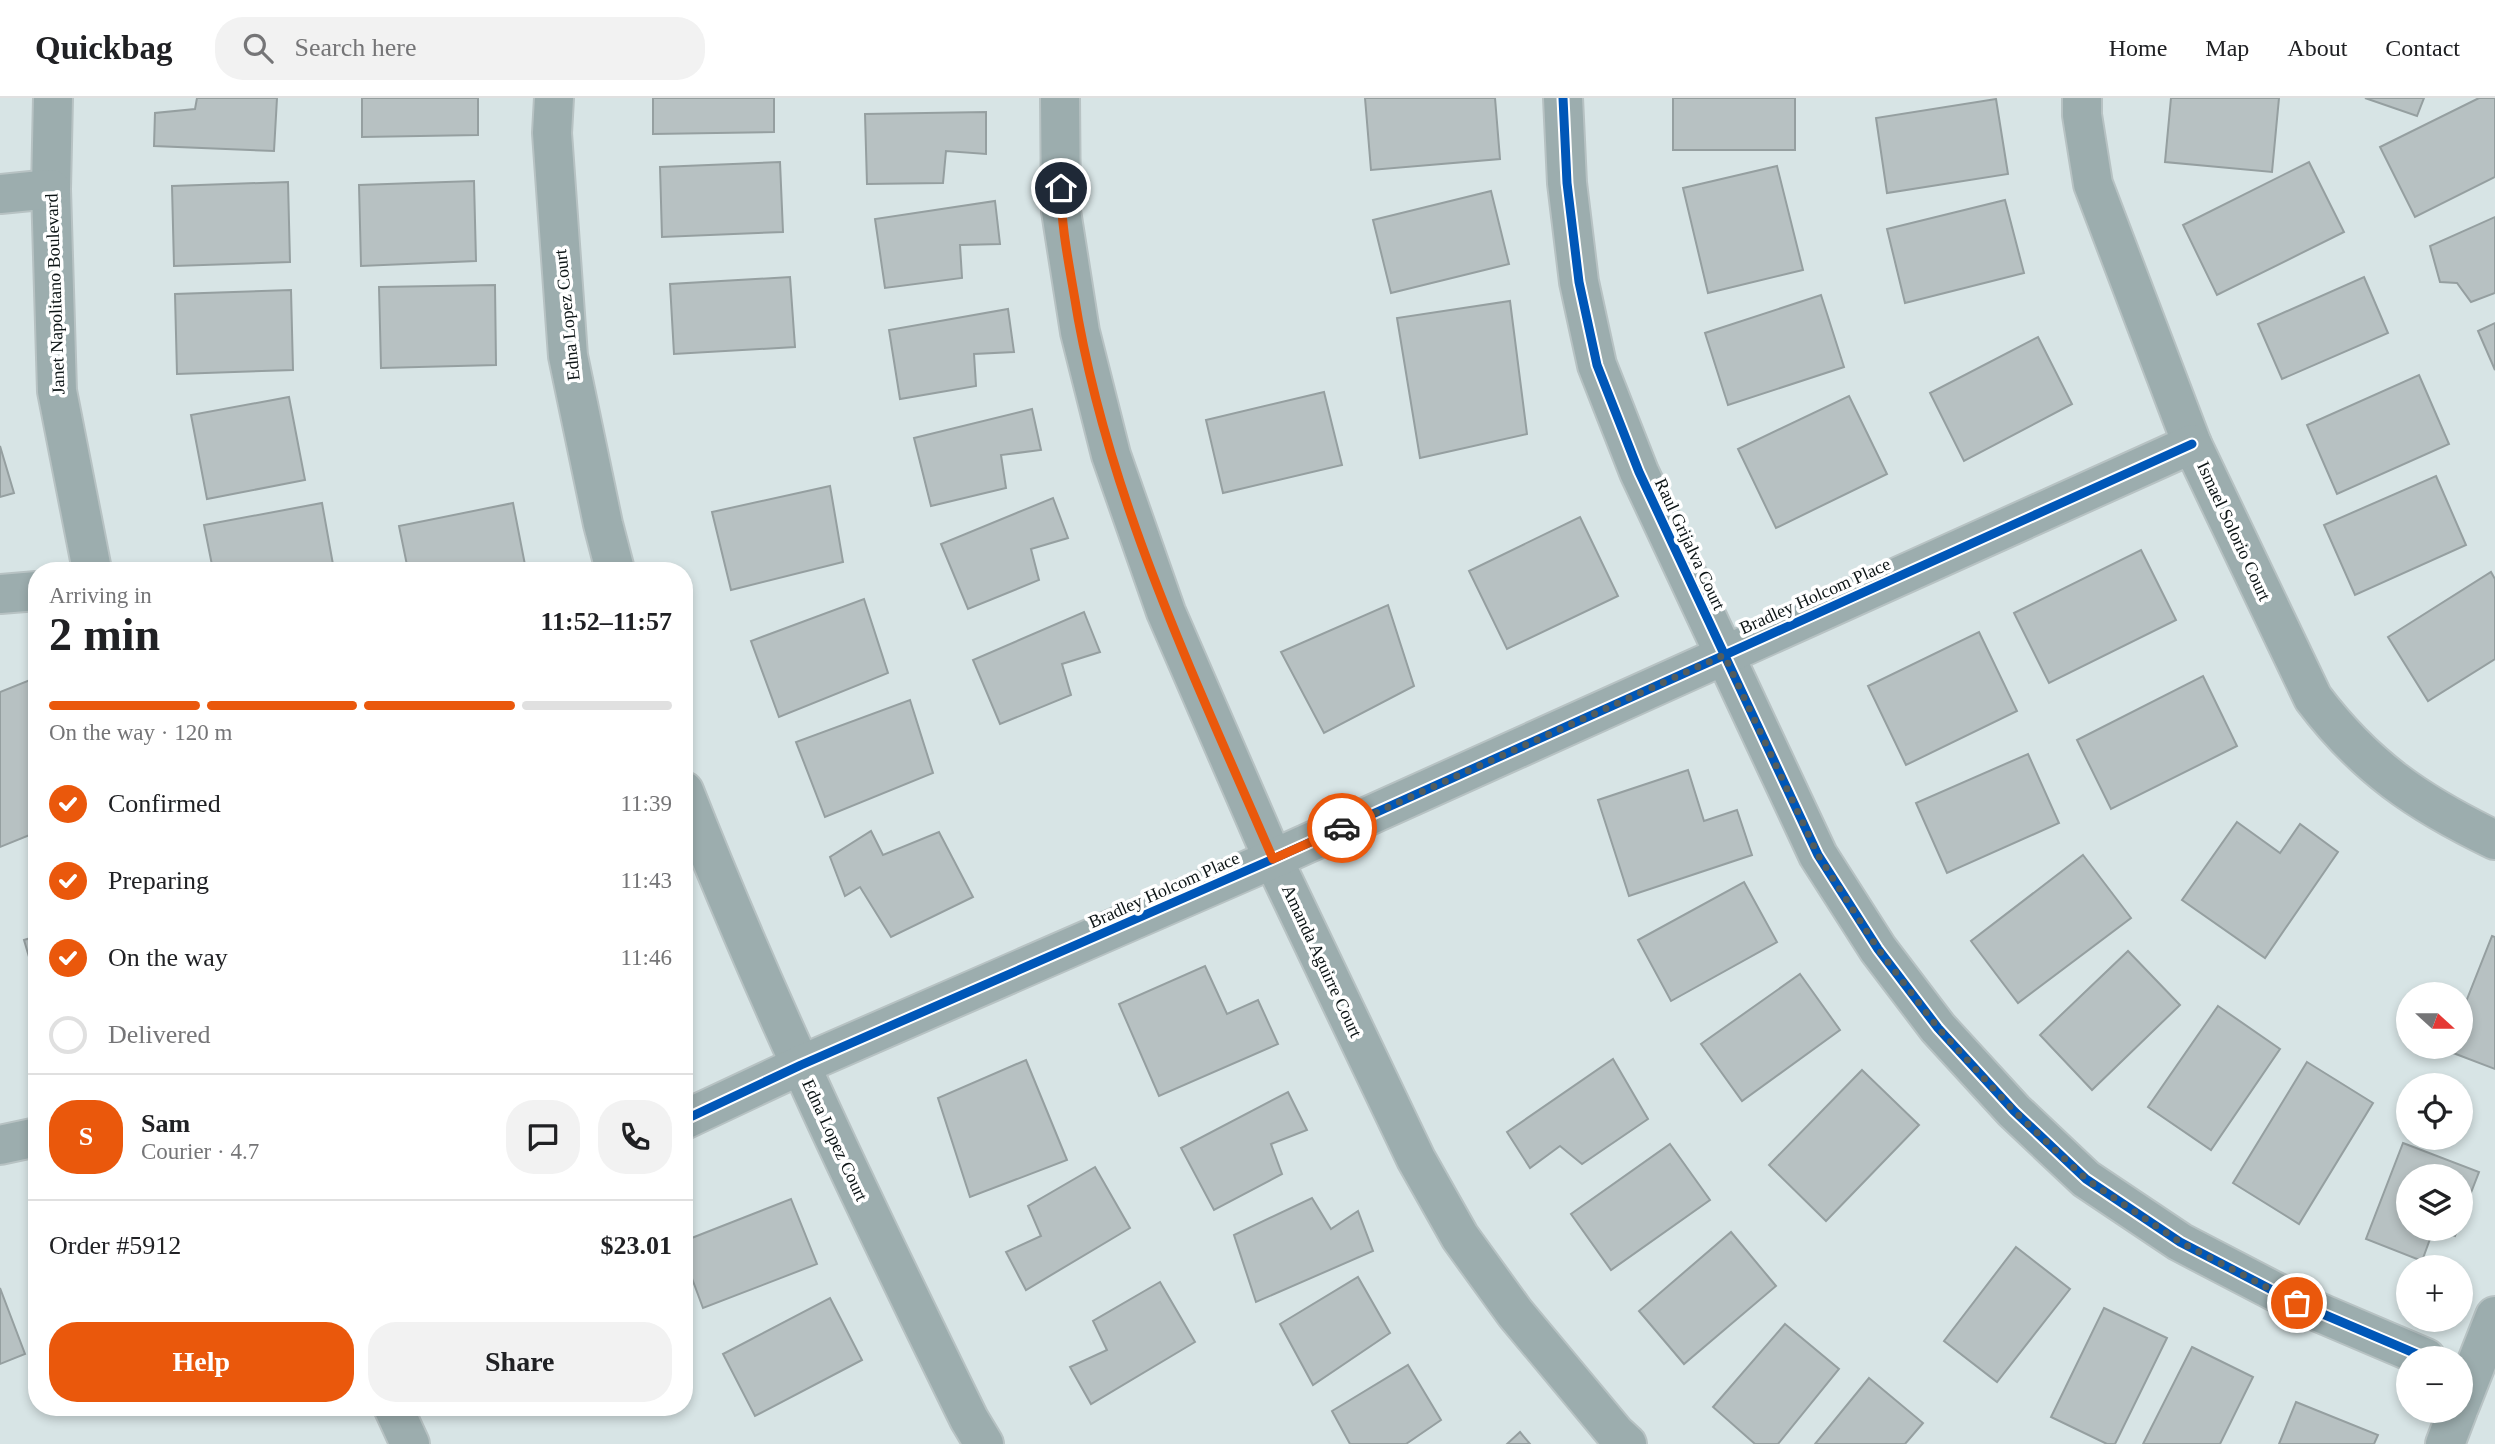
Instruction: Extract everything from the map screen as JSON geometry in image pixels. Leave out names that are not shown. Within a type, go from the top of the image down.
[{"type":"street","name":"Janet Napolitano Boulevard","points":[[53,98],[51,189],[57,391],[90,562]]},
{"type":"street","name":"Edna Lopez Court","points":[[554,98],[552,133],[568,356],[613,562]]},
{"type":"street","name":"Amanda Aguirre Court","points":[[1060,98],[1061,211],[1080,332],[1111,456],[1166,612],[1273,859],[1416,1159],[1460,1237],[1515,1313],[1627,1444]]},
{"type":"street","name":"Raul Grijalva Court","points":[[1563,98],[1567,183],[1579,282],[1597,365],[1639,472],[1818,855],[1878,949],[1938,1028],[2014,1111],[2086,1179],[2180,1242],[2297,1303],[2398,1346]]},
{"type":"street","name":"Ismael Solorio Court","points":[[2082,98],[2082,115],[2093,184],[2192,444],[2313,698],[2338,732],[2391,780],[2452,819],[2495,840]]},
{"type":"street","points":[[0,194],[51,189]]},
{"type":"street","name":"Bradley Holcom Place","points":[[693,1116],[801,1065],[1273,859],[2192,444]]},
{"type":"street","points":[[0,594],[28,592]]},
{"type":"street","name":"Edna Lopez Court","points":[[693,814],[730,906],[888,1255],[984,1444]]},
{"type":"street","points":[[0,1144],[28,1139]]},
{"type":"street","points":[[2473,1368],[2495,1316]]},
{"type":"street","points":[[397,1416],[411,1444]]},
{"type":"street","points":[[2445,1444],[2452,1423]]},
{"type":"building","points":[[197,98],[277,98],[274,151],[154,146],[155,113],[195,109]]},
{"type":"building","points":[[362,98],[478,98],[478,135],[362,137]]},
{"type":"building","points":[[653,98],[774,98],[774,132],[653,134]]},
{"type":"building","points":[[1365,98],[1495,98],[1500,159],[1371,170]]},
{"type":"building","points":[[1673,98],[1795,98],[1795,150],[1673,150]]},
{"type":"building","points":[[2171,98],[2279,98],[2272,172],[2165,162]]},
{"type":"building","points":[[2365,98],[2424,98],[2417,116]]},
{"type":"building","points":[[2479,98],[2495,98],[2495,177],[2415,217],[2380,147]]},
{"type":"building","points":[[1996,99],[2008,174],[1887,193],[1876,118]]},
{"type":"building","points":[[986,112],[986,154],[946,151],[943,183],[867,184],[865,114]]},
{"type":"building","points":[[780,162],[783,232],[662,237],[660,167]]},
{"type":"building","points":[[2309,162],[2344,232],[2217,295],[2183,225]]},
{"type":"building","points":[[1777,166],[1803,270],[1708,293],[1683,188]]},
{"type":"building","points":[[474,181],[476,261],[361,266],[359,185]]},
{"type":"building","points":[[288,182],[290,262],[174,266],[172,186]]},
{"type":"building","points":[[1491,191],[1509,264],[1391,293],[1373,220]]},
{"type":"building","points":[[2005,200],[2024,273],[1905,303],[1887,229]]},
{"type":"building","points":[[995,201],[1000,244],[960,245],[962,278],[885,288],[875,219]]},
{"type":"building","points":[[2495,217],[2495,293],[2471,302],[2457,283],[2440,282],[2430,246]]},
{"type":"building","points":[[790,277],[795,347],[674,354],[670,284]]},
{"type":"building","points":[[2364,277],[2388,333],[2282,379],[2258,324]]},
{"type":"building","points":[[495,285],[496,365],[381,368],[379,287]]},
{"type":"building","points":[[291,290],[293,370],[177,374],[175,294]]},
{"type":"building","points":[[1821,295],[1844,367],[1728,405],[1705,333]]},
{"type":"building","points":[[1510,301],[1527,434],[1420,458],[1397,318]]},
{"type":"building","points":[[1008,309],[1014,352],[974,354],[976,386],[900,399],[889,330]]},
{"type":"building","points":[[2495,323],[2495,370],[2478,331]]},
{"type":"building","points":[[2038,337],[2072,404],[1964,461],[1930,393]]},
{"type":"building","points":[[2419,375],[2449,444],[2337,494],[2307,425]]},
{"type":"building","points":[[1324,392],[1342,465],[1223,493],[1206,420]]},
{"type":"building","points":[[1849,396],[1887,474],[1776,528],[1738,449]]},
{"type":"building","points":[[289,397],[305,480],[207,499],[191,415]]},
{"type":"building","points":[[1032,409],[1041,450],[1001,455],[1006,488],[931,506],[914,438]]},
{"type":"building","points":[[0,446],[14,493],[0,497]]},
{"type":"building","points":[[2436,476],[2466,545],[2355,595],[2324,525]]},
{"type":"building","points":[[830,486],[843,562],[731,590],[712,512]]},
{"type":"building","points":[[1053,498],[1068,538],[1031,549],[1039,580],[968,609],[941,544]]},
{"type":"building","points":[[322,503],[333,562],[211,562],[204,525]]},
{"type":"building","points":[[513,503],[524,562],[406,562],[399,526]]},
{"type":"building","points":[[1580,517],[1618,596],[1507,649],[1469,571]]},
{"type":"building","points":[[2141,550],[2176,620],[2049,683],[2014,613]]},
{"type":"building","points":[[2491,572],[2495,579],[2495,659],[2428,701],[2388,637]]},
{"type":"building","points":[[864,599],[888,673],[779,717],[751,641]]},
{"type":"building","points":[[1388,605],[1414,686],[1324,733],[1281,652]]},
{"type":"building","points":[[1084,612],[1100,652],[1062,664],[1071,695],[1000,724],[973,660]]},
{"type":"building","points":[[1979,632],[2017,711],[1906,765],[1868,686]]},
{"type":"building","points":[[2203,676],[2237,746],[2111,809],[2077,740]]},
{"type":"building","points":[[28,681],[28,836],[0,847],[0,692]]},
{"type":"building","points":[[910,700],[933,773],[825,817],[796,742]]},
{"type":"building","points":[[2028,754],[2059,823],[1947,873],[1916,803]]},
{"type":"building","points":[[1688,770],[1704,821],[1737,810],[1752,855],[1629,896],[1598,800]]},
{"type":"building","points":[[2237,822],[2280,853],[2300,824],[2338,852],[2265,958],[2182,900]]},
{"type":"building","points":[[871,831],[883,855],[939,832],[973,897],[891,937],[860,887],[845,896],[830,857]]},
{"type":"building","points":[[2083,855],[2131,918],[2018,1003],[1971,941]]},
{"type":"building","points":[[1744,882],[1777,942],[1671,1001],[1638,940]]},
{"type":"building","points":[[2492,936],[2495,937],[2495,1069],[2469,1059],[2473,1059],[2473,984]]},
{"type":"building","points":[[2128,951],[2180,1005],[2092,1090],[2040,1035]]},
{"type":"building","points":[[1205,966],[1227,1014],[1258,1000],[1278,1044],[1159,1096],[1119,1004]]},
{"type":"building","points":[[1800,974],[1840,1030],[1742,1101],[1701,1044]]},
{"type":"building","points":[[2218,1006],[2280,1049],[2211,1150],[2148,1107]]},
{"type":"building","points":[[1613,1059],[1648,1119],[1582,1164],[1560,1146],[1530,1168],[1507,1132]]},
{"type":"building","points":[[1026,1060],[1067,1160],[970,1197],[938,1098]]},
{"type":"building","points":[[2307,1062],[2373,1103],[2299,1224],[2233,1183]]},
{"type":"building","points":[[1862,1070],[1919,1125],[1826,1221],[1769,1165]]},
{"type":"building","points":[[1288,1092],[1307,1130],[1271,1144],[1282,1174],[1214,1210],[1181,1148]]},
{"type":"building","points":[[1670,1144],[1710,1200],[1611,1270],[1571,1214]]},
{"type":"building","points":[[2400,1150],[2421,1150],[2458,1164],[2396,1164],[2396,1241],[2429,1241],[2424,1255],[2407,1255],[2366,1239]]},
{"type":"building","points":[[1095,1167],[1130,1228],[1026,1290],[1006,1252],[1041,1236],[1028,1206]]},
{"type":"building","points":[[2473,1170],[2479,1172],[2473,1187]]},
{"type":"building","points":[[1312,1198],[1331,1229],[1358,1211],[1373,1251],[1256,1302],[1234,1235]]},
{"type":"building","points":[[791,1199],[817,1264],[703,1308],[693,1281],[693,1237]]},
{"type":"building","points":[[1731,1232],[1776,1286],[1684,1364],[1639,1311]]},
{"type":"building","points":[[2016,1247],[2070,1289],[1997,1382],[1944,1341]]},
{"type":"building","points":[[1358,1277],[1390,1333],[1313,1385],[1280,1324]]},
{"type":"building","points":[[1160,1282],[1195,1342],[1091,1404],[1070,1367],[1107,1350],[1093,1321]]},
{"type":"building","points":[[0,1288],[25,1354],[0,1364]]},
{"type":"building","points":[[830,1298],[862,1360],[755,1416],[723,1354]]},
{"type":"building","points":[[2104,1308],[2167,1338],[2115,1444],[2107,1444],[2051,1417]]},
{"type":"building","points":[[1785,1324],[1839,1369],[1778,1444],[1755,1444],[1713,1407]]},
{"type":"building","points":[[2192,1347],[2253,1377],[2220,1444],[2143,1444]]},
{"type":"building","points":[[1408,1365],[1441,1420],[1406,1444],[1350,1444],[1332,1411]]},
{"type":"building","points":[[1869,1378],[1923,1423],[1905,1444],[1815,1444]]},
{"type":"building","points":[[2296,1402],[2378,1435],[2374,1444],[2279,1444]]},
{"type":"building","points":[[1520,1432],[1530,1444],[1507,1444]]},
{"type":"cycle path","points":[[1563,98],[1567,183],[1579,282],[1597,365],[1639,472],[1818,855],[1878,949],[1938,1028],[2014,1111],[2086,1179],[2180,1242],[2297,1303],[2398,1346]]},
{"type":"cycle path","points":[[693,1116],[801,1065],[1273,859],[2192,444]]},
{"type":"way so far","points":[[1342,828],[1724,655],[1818,855],[1878,949],[1938,1028],[2014,1111],[2086,1179],[2180,1242],[2297,1303]]},
{"type":"route","points":[[1061,188],[1061,211],[1080,332],[1111,456],[1166,612],[1273,859],[1342,828]]}]
